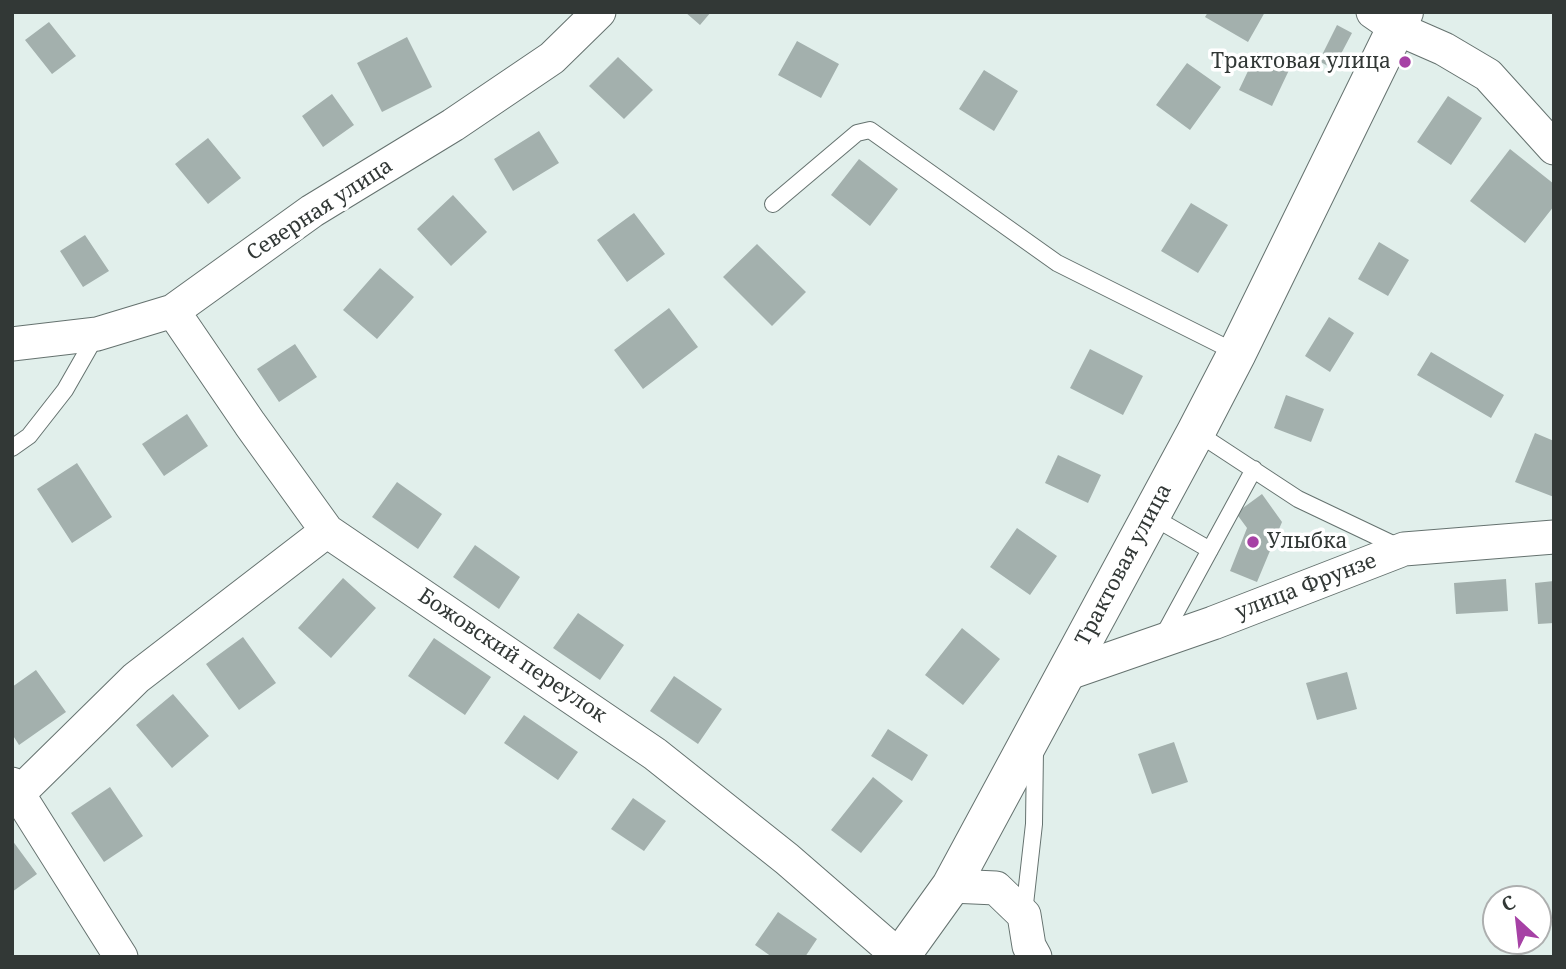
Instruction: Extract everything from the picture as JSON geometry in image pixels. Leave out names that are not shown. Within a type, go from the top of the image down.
[{"type":"street","name":"Северная улица","points":[[12,344],[97,334],[173,311],[312,211],[453,125],[530,74],[552,58],[598,12]]},
{"type":"street","points":[[1391,17],[1488,75],[1554,148]]},
{"type":"street","name":"Трактовая улица","points":[[900,957],[951,886],[1196,432],[1237,353],[1391,17]]},
{"type":"street","name":"Божовский переулок","points":[[173,311],[327,531],[655,754],[787,859],[900,957]]},
{"type":"street","points":[[121,957],[15,788],[136,678],[327,531]]},
{"type":"street","name":"улица Фрунзе","points":[[1066,674],[1160,642],[1404,549],[1554,537]]},
{"type":"street","points":[[951,886],[996,888],[1024,915],[1035,957]]},
{"type":"lane","points":[[773,204],[857,133],[870,130],[1057,263],[1237,353]]},
{"type":"lane","points":[[12,448],[29,436],[65,390],[97,334]]},
{"type":"lane","points":[[1196,432],[1298,499],[1404,549]]},
{"type":"lane","points":[[1160,642],[1254,470]]},
{"type":"lane","points":[[1151,516],[1210,550]]},
{"type":"lane","points":[[1024,915],[1034,824],[1035,728]]},
{"type":"building","points":[[685,12],[711,12],[700,25]]},
{"type":"building","points":[[1208,12],[1265,12],[1248,42],[1205,17]]},
{"type":"building","points":[[49,22],[76,56],[52,74],[25,40]]},
{"type":"building","points":[[1337,25],[1352,33],[1333,69],[1319,61]]},
{"type":"building","points":[[407,37],[432,87],[382,112],[357,63]]},
{"type":"building","points":[[797,41],[839,64],[821,98],[778,75]]},
{"type":"building","points":[[1257,52],[1290,68],[1272,106],[1239,90]]},
{"type":"building","points":[[618,57],[653,90],[624,119],[589,86]]},
{"type":"building","points":[[1187,63],[1221,87],[1190,130],[1156,105]]},
{"type":"building","points":[[984,70],[1018,91],[994,131],[959,109]]},
{"type":"building","points":[[332,94],[354,125],[323,147],[302,116]]},
{"type":"building","points":[[1448,96],[1482,118],[1451,165],[1417,142]]},
{"type":"building","points":[[539,131],[559,163],[513,191],[494,159]]},
{"type":"building","points":[[208,138],[241,178],[208,204],[175,164]]},
{"type":"building","points":[[1510,149],[1554,184],[1554,206],[1525,243],[1470,201]]},
{"type":"building","points":[[859,159],[898,189],[870,226],[831,195]]},
{"type":"building","points":[[453,195],[487,232],[451,266],[417,229]]},
{"type":"building","points":[[1191,203],[1228,225],[1198,273],[1161,251]]},
{"type":"building","points":[[634,213],[665,254],[627,282],[597,240]]},
{"type":"building","points":[[85,235],[109,271],[83,287],[60,251]]},
{"type":"building","points":[[1379,242],[1409,260],[1388,296],[1358,279]]},
{"type":"building","points":[[757,244],[806,292],[772,326],[723,277]]},
{"type":"building","points":[[380,268],[414,297],[377,339],[343,310]]},
{"type":"building","points":[[669,308],[698,347],[643,389],[614,350]]},
{"type":"building","points":[[1329,317],[1354,333],[1330,372],[1305,356]]},
{"type":"building","points":[[295,344],[317,377],[279,402],[257,369]]},
{"type":"building","points":[[1090,349],[1143,376],[1123,415],[1070,388]]},
{"type":"building","points":[[1431,352],[1504,395],[1491,418],[1417,375]]},
{"type":"building","points":[[1286,395],[1324,409],[1311,442],[1274,428]]},
{"type":"building","points":[[187,414],[208,446],[164,476],[142,444]]},
{"type":"building","points":[[1535,433],[1554,441],[1554,497],[1515,482]]},
{"type":"building","points":[[1058,455],[1101,475],[1088,503],[1045,483]]},
{"type":"building","points":[[77,463],[112,517],[72,543],[37,489]]},
{"type":"building","points":[[397,482],[442,514],[418,549],[372,517]]},
{"type":"building","points":[[1262,494],[1282,522],[1257,582],[1230,571],[1247,528],[1236,513]]},
{"type":"building","points":[[1017,528],[1057,556],[1030,595],[990,567]]},
{"type":"building","points":[[475,545],[520,577],[499,609],[453,577]]},
{"type":"building","points":[[343,578],[376,608],[331,658],[298,628]]},
{"type":"building","points":[[1506,579],[1508,611],[1456,614],[1454,583]]},
{"type":"building","points":[[1554,581],[1554,623],[1538,624],[1535,583]]},
{"type":"building","points":[[578,613],[624,645],[600,680],[553,648]]},
{"type":"building","points":[[962,628],[1000,659],[963,705],[925,675]]},
{"type":"building","points":[[243,637],[276,683],[239,710],[206,664]]},
{"type":"building","points":[[434,638],[491,677],[465,715],[408,676]]},
{"type":"building","points":[[36,670],[66,712],[19,745],[12,734],[12,687]]},
{"type":"building","points":[[1347,672],[1357,709],[1317,720],[1306,683]]},
{"type":"building","points":[[674,676],[722,709],[698,744],[650,711]]},
{"type":"building","points":[[173,694],[209,736],[172,768],[136,725]]},
{"type":"building","points":[[524,715],[578,752],[558,780],[504,743]]},
{"type":"building","points":[[888,729],[928,755],[912,781],[871,756]]},
{"type":"building","points":[[1174,742],[1188,782],[1152,794],[1138,754]]},
{"type":"building","points":[[873,777],[903,801],[861,853],[831,830]]},
{"type":"building","points":[[110,787],[143,836],[104,862],[71,813]]},
{"type":"building","points":[[633,798],[666,821],[644,851],[611,829]]},
{"type":"building","points":[[12,840],[37,874],[12,892]]},
{"type":"building","points":[[778,912],[817,939],[805,957],[772,957],[755,945]]},
{"type":"place","name":"Трактовая улица","points":[[1405,62]]},
{"type":"place","name":"Улыбка","points":[[1253,542]]}]
